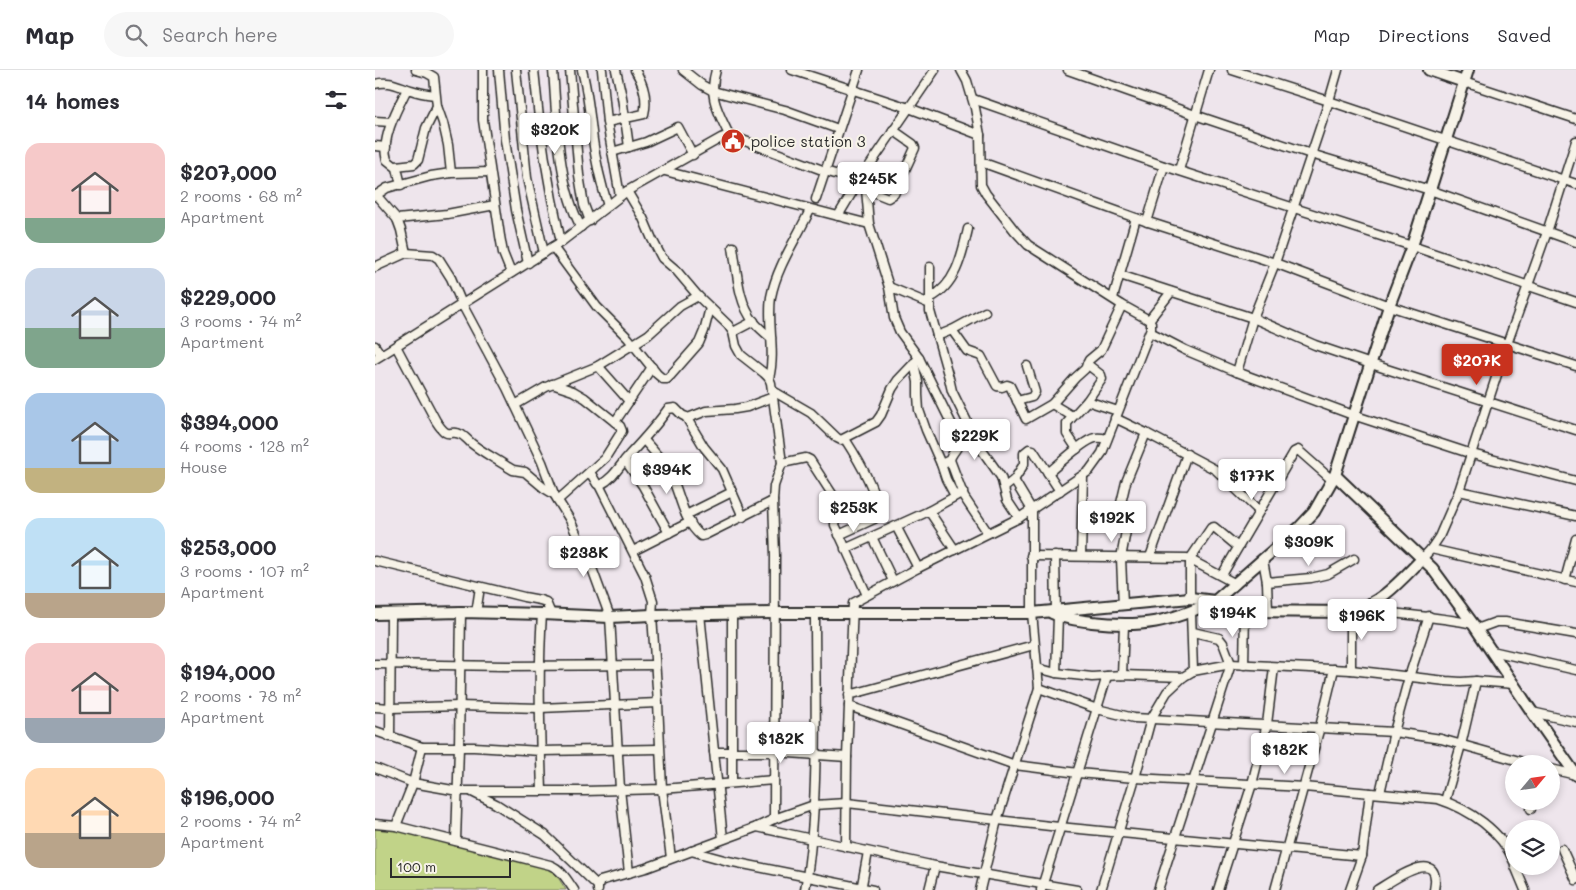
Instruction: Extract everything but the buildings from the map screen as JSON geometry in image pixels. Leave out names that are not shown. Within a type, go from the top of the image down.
[{"type":"street","points":[[416,70],[434,77],[435,95],[446,136],[451,173]]},
{"type":"street","points":[[483,70],[483,120],[490,172],[503,253],[511,273]]},
{"type":"street","points":[[499,70],[505,140],[516,210],[528,263]]},
{"type":"street","points":[[516,70],[527,178],[543,253]]},
{"type":"street","points":[[534,70],[544,160],[561,242]]},
{"type":"street","points":[[581,227],[571,205],[562,164],[553,71],[570,70],[579,175],[584,205],[590,221]]},
{"type":"street","points":[[582,70],[587,90],[599,177],[608,206]]},
{"type":"street","points":[[602,70],[612,152],[624,193],[643,218],[651,239],[662,258],[676,270],[733,332],[736,346],[741,355],[769,378]]},
{"type":"street","points":[[616,70],[629,147]]},
{"type":"street","points":[[607,122],[644,114],[643,86],[635,70]]},
{"type":"street","points":[[683,70],[703,86],[713,91],[785,110],[838,129]]},
{"type":"street","points":[[716,70],[713,98],[729,135]]},
{"type":"street","points":[[793,70],[909,108],[980,136]]},
{"type":"street","points":[[816,199],[859,70]]},
{"type":"street","points":[[838,216],[893,130],[935,70]]},
{"type":"street","points":[[846,847],[847,757],[853,603],[917,568],[1019,518],[1083,476],[1098,461],[1150,332],[1151,323],[1149,320],[1035,250],[1022,239],[983,190],[981,185],[980,136],[973,99],[961,70]]},
{"type":"street","points":[[1068,70],[1077,71],[1195,116],[1430,190],[1576,242]]},
{"type":"street","points":[[1179,170],[1209,70]]},
{"type":"street","points":[[1233,70],[1576,184]]},
{"type":"street","points":[[1237,372],[1253,318],[1275,263],[1338,70]]},
{"type":"street","points":[[1429,70],[1576,119]]},
{"type":"street","points":[[1054,613],[1085,621],[1124,625],[1165,620],[1191,612],[1215,601],[1236,584],[1300,527],[1314,512],[1333,477],[1389,306],[1412,246],[1468,70]]},
{"type":"street","points":[[375,84],[386,82],[422,94],[435,95]]},
{"type":"street","points":[[587,90],[603,88]]},
{"type":"street","points":[[407,89],[391,122],[386,146],[387,160],[396,166],[414,164],[418,160],[427,128],[437,106]]},
{"type":"street","points":[[973,99],[1164,166],[1412,246],[1576,302]]},
{"type":"street","points":[[375,121],[391,122]]},
{"type":"street","points":[[612,152],[646,142],[678,127],[693,155]]},
{"type":"street","points":[[375,346],[378,357],[561,242],[624,193],[729,135],[858,183],[866,189],[888,198],[891,197],[915,148],[893,130]]},
{"type":"street","points":[[375,614],[461,612],[610,617],[775,613],[1054,613],[1190,598],[1215,601],[1245,611],[1351,612],[1362,609],[1380,599],[1422,559],[1439,537],[1459,491],[1472,454],[1576,141]]},
{"type":"street","points":[[375,146],[386,146]]},
{"type":"street","points":[[981,162],[1147,222],[1275,263],[1389,306],[1576,366]]},
{"type":"street","points":[[396,166],[401,185]]},
{"type":"street","points":[[1147,222],[1164,166]]},
{"type":"street","points":[[665,171],[869,224]]},
{"type":"street","points":[[405,253],[397,219],[376,198],[387,188],[431,176],[451,173],[490,172]]},
{"type":"street","points":[[866,189],[869,224],[889,287],[896,324],[939,398],[959,441],[950,460],[959,494]]},
{"type":"street","points":[[397,219],[447,214],[495,205]]},
{"type":"street","points":[[774,819],[775,613],[773,501],[774,486],[782,463],[773,394],[769,378],[772,365],[771,299],[789,252],[810,210]]},
{"type":"street","points":[[1113,298],[1136,218]]},
{"type":"street","points":[[930,301],[943,290],[952,278],[959,262],[967,229]]},
{"type":"street","points":[[553,247],[597,307],[614,322],[663,379],[667,379],[699,343],[710,308]]},
{"type":"street","points":[[733,247],[745,306],[754,321],[771,338]]},
{"type":"street","points":[[375,268],[405,253],[437,256],[451,278],[462,304],[515,405],[556,497],[570,520],[593,571],[610,617],[620,789],[629,873]]},
{"type":"street","points":[[929,267],[931,316],[952,391],[979,446],[1001,477],[1005,486],[1007,500],[1019,518]]},
{"type":"street","points":[[1120,275],[1253,318],[1315,345],[1576,430]]},
{"type":"street","points":[[889,287],[930,301]]},
{"type":"street","points":[[1149,320],[1171,292]]},
{"type":"street","points":[[515,405],[551,384],[598,366],[655,330],[680,306],[698,296]]},
{"type":"street","points":[[952,330],[967,351],[981,356],[997,386],[1010,386],[1026,419],[1051,404],[1085,369],[1089,360],[1102,348],[1122,305]]},
{"type":"street","points":[[937,336],[985,312]]},
{"type":"street","points":[[733,332],[754,321]]},
{"type":"street","points":[[1150,332],[1185,350],[1237,372],[1353,415],[1472,454],[1576,481]]},
{"type":"street","points":[[396,346],[442,431],[447,434],[458,433],[463,435],[513,470],[525,472],[556,497]]},
{"type":"street","points":[[773,394],[811,412],[841,440],[876,422],[895,385],[916,361]]},
{"type":"street","points":[[916,361],[919,410],[946,479],[988,533]]},
{"type":"street","points":[[1077,449],[1067,432],[1067,423],[1087,402],[1102,377],[1087,364]]},
{"type":"street","points":[[598,366],[629,401]]},
{"type":"street","points":[[1017,401],[1032,397],[1035,392],[1027,366]]},
{"type":"street","points":[[615,422],[651,367]]},
{"type":"street","points":[[551,384],[573,391],[585,398],[620,426],[622,431],[610,451],[590,472],[556,497]]},
{"type":"street","points":[[939,398],[952,391]]},
{"type":"street","points":[[686,418],[691,418],[706,411],[747,407],[773,394]]},
{"type":"street","points":[[1087,402],[1116,414],[1146,433],[1216,470],[1259,511]]},
{"type":"street","points":[[1051,404],[1072,416]]},
{"type":"street","points":[[599,485],[615,474],[625,460],[655,428],[668,409],[675,408],[686,418],[704,447],[722,469],[743,517]]},
{"type":"street","points":[[1123,605],[1121,558],[1126,531],[1125,526],[1117,522],[1119,506],[1126,482],[1146,433]]},
{"type":"street","points":[[1048,473],[1093,438],[1107,439]]},
{"type":"street","points":[[839,535],[864,525],[877,517],[877,503],[872,490],[845,439]]},
{"type":"street","points":[[644,440],[669,472],[677,487],[688,519],[701,536],[773,501]]},
{"type":"street","points":[[1005,486],[1015,480],[1024,464],[1025,451],[1029,449],[1033,450],[1059,491]]},
{"type":"street","points":[[1222,575],[1296,450],[1298,450],[1333,477],[1432,568],[1475,626],[1576,775]]},
{"type":"street","points":[[1150,558],[1187,454]]},
{"type":"street","points":[[782,463],[806,458],[810,460],[845,514],[835,522],[845,549],[867,595]]},
{"type":"street","points":[[625,460],[643,486],[669,533]]},
{"type":"street","points":[[941,464],[950,460]]},
{"type":"street","points":[[590,472],[599,485],[633,551],[653,601],[651,615],[658,703],[659,749],[671,858]]},
{"type":"street","points":[[1081,556],[1083,476]]},
{"type":"street","points":[[980,890],[997,820],[1039,688],[1032,613],[1032,510],[1015,480]]},
{"type":"street","points":[[1459,491],[1576,516]]},
{"type":"street","points":[[633,551],[669,533],[732,492]]},
{"type":"street","points":[[845,549],[929,511],[959,494]]},
{"type":"street","points":[[929,511],[955,550]]},
{"type":"street","points":[[864,525],[893,581]]},
{"type":"street","points":[[896,526],[917,568]]},
{"type":"street","points":[[1190,598],[1190,559],[1213,527],[1238,547]]},
{"type":"street","points":[[1565,580],[1576,541]]},
{"type":"street","points":[[1431,549],[1576,582]]},
{"type":"street","points":[[1031,556],[1190,559],[1236,584]]},
{"type":"street","points":[[1055,556],[1056,673]]},
{"type":"street","points":[[1263,560],[1267,582],[1268,612]]},
{"type":"street","points":[[1267,582],[1311,578],[1328,574],[1354,560]]},
{"type":"street","points":[[375,561],[547,602],[541,666],[542,791]]},
{"type":"street","points":[[477,613],[480,586]]},
{"type":"street","points":[[1362,609],[1429,616],[1475,626],[1505,622],[1576,634]]},
{"type":"street","points":[[1244,665],[1245,611]]},
{"type":"street","points":[[456,841],[461,612]]},
{"type":"street","points":[[1191,612],[1193,671]]},
{"type":"street","points":[[1351,612],[1351,670]]},
{"type":"street","points":[[805,890],[812,840],[814,805],[815,613]]},
{"type":"street","points":[[390,737],[391,614]]},
{"type":"street","points":[[700,614],[723,839]]},
{"type":"street","points":[[732,614],[732,782]]},
{"type":"street","points":[[1380,793],[1409,677],[1429,616]]},
{"type":"street","points":[[1121,675],[1124,625]]},
{"type":"street","points":[[1158,890],[1231,664],[1223,643],[1219,638],[1193,632]]},
{"type":"street","points":[[849,695],[1035,645]]},
{"type":"street","points":[[1492,651],[1576,670]]},
{"type":"street","points":[[375,664],[655,665]]},
{"type":"street","points":[[1101,890],[1151,719],[1167,692],[1183,677],[1193,671],[1231,664],[1351,670],[1461,682],[1476,681],[1514,684]]},
{"type":"street","points":[[1218,890],[1252,784],[1267,724],[1274,667]]},
{"type":"street","points":[[1037,668],[1056,673],[1092,677],[1121,675],[1183,677]]},
{"type":"street","points":[[1275,890],[1334,670]]},
{"type":"street","points":[[1042,887],[1107,676]]},
{"type":"street","points":[[1445,801],[1476,681]]},
{"type":"street","points":[[1039,688],[1097,709],[1135,718],[1394,732],[1433,738],[1505,757]]},
{"type":"street","points":[[375,707],[459,706],[540,708],[658,703]]},
{"type":"street","points":[[849,706],[1015,765],[1135,778],[1304,787],[1438,799],[1465,811],[1491,829],[1505,847]]},
{"type":"street","points":[[1532,712],[1576,722]]},
{"type":"street","points":[[375,731],[422,747],[541,750],[659,749]]},
{"type":"street","points":[[396,826],[413,783],[422,747]]},
{"type":"street","points":[[714,752],[774,752],[847,757]]},
{"type":"street","points":[[375,768],[413,783],[458,791],[662,789],[717,783],[774,780]]},
{"type":"street","points":[[1560,771],[1576,775]]},
{"type":"street","points":[[470,791],[496,804],[545,835],[598,888],[600,881],[691,851],[814,805],[847,803],[1059,827],[1362,856]]},
{"type":"street","points":[[1351,890],[1362,856],[1370,793]]},
{"type":"street","points":[[375,824],[396,826],[550,864],[562,872],[574,890]]},
{"type":"street","points":[[757,827],[935,866],[1042,887],[1077,890]]},
{"type":"street","points":[[1562,849],[1576,880]]},
{"type":"street","points":[[691,851],[728,861],[873,890]]},
{"type":"street","points":[[861,888],[868,852]]},
{"type":"street","points":[[929,890],[935,866]]},
{"type":"street","points":[[1377,890],[1423,866],[1430,868],[1434,872],[1436,880],[1434,890]]},
{"type":"street","points":[[1519,875],[1525,890]]},
{"type":"green space","points":[[375,825],[552,868],[566,890],[375,890]]},
{"type":"place","name":"police station 3","points":[[733,141]]}]
